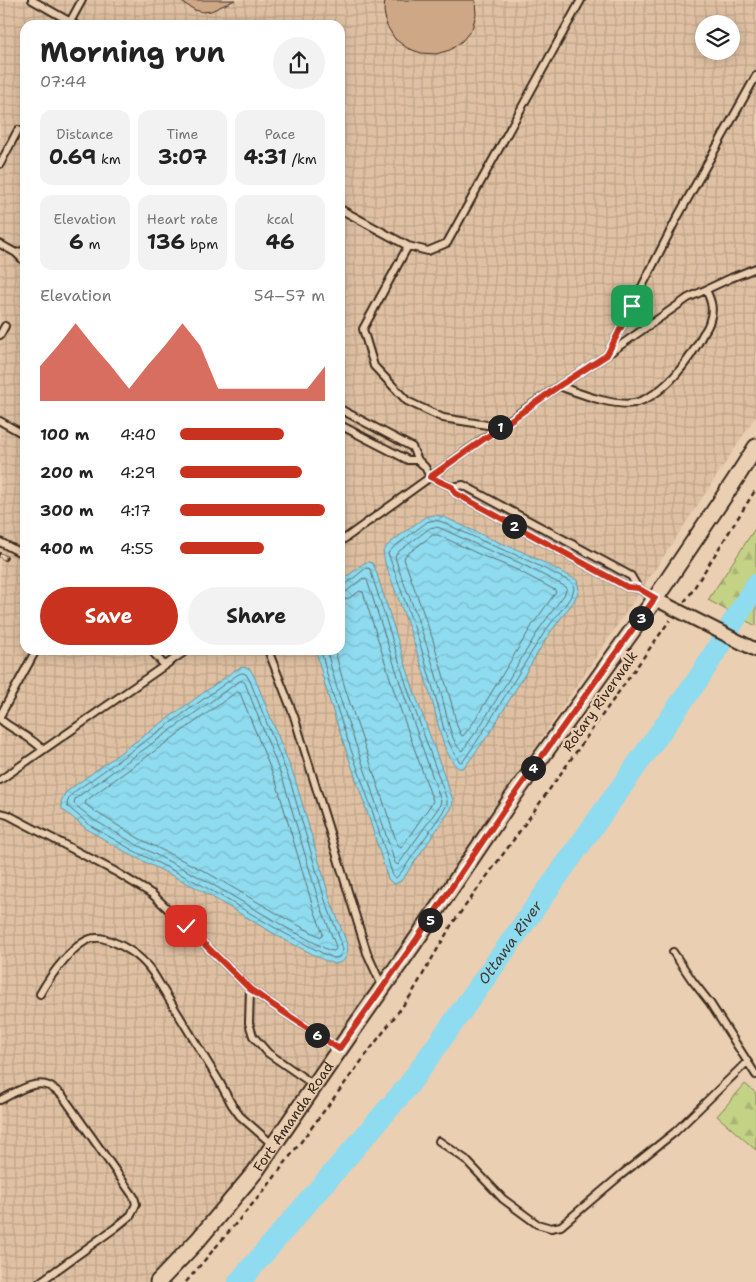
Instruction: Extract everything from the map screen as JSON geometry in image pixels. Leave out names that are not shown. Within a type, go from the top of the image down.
[{"type":"street","name":"Fort Amanda Road","points":[[158,1282],[255,1172],[512,798],[655,598],[734,483],[756,447]]},
{"type":"street","points":[[655,598],[756,650]]},
{"type":"lane","points":[[32,0],[68,20]]},
{"type":"lane","points":[[74,20],[82,0]]},
{"type":"lane","points":[[345,212],[408,246],[428,251],[447,243],[581,0]]},
{"type":"lane","points":[[607,355],[677,218],[756,76]]},
{"type":"lane","points":[[0,164],[18,130]]},
{"type":"lane","points":[[0,244],[20,257]]},
{"type":"lane","points":[[408,246],[363,329],[374,366],[407,401],[443,418],[500,427]]},
{"type":"lane","points":[[16,253],[20,252]]},
{"type":"lane","points":[[345,538],[500,427],[688,298],[756,268]]},
{"type":"lane","points":[[559,386],[595,398],[620,403],[633,403],[654,395],[670,381],[694,351],[710,320],[712,303],[706,290]]},
{"type":"lane","points":[[0,335],[5,326]]},
{"type":"lane","points":[[345,412],[412,447],[418,460],[425,467],[430,477],[452,487],[463,485],[471,489],[631,576],[638,588]]},
{"type":"lane","points":[[0,421],[20,432]]},
{"type":"lane","points":[[345,428],[408,460],[418,460]]},
{"type":"lane","points":[[452,487],[455,493],[610,578],[627,587],[638,588],[655,598]]},
{"type":"lane","points":[[0,542],[20,552]]},
{"type":"lane","points":[[33,655],[0,718],[7,725],[36,742],[43,750]]},
{"type":"lane","points":[[155,655],[165,666]]},
{"type":"lane","points":[[0,780],[180,655]]},
{"type":"lane","points":[[270,655],[294,716],[367,953],[383,987]]},
{"type":"lane","points":[[0,813],[8,815],[74,849],[124,876],[152,894],[250,989],[339,1049]]},
{"type":"lane","points":[[40,994],[59,965],[80,945],[90,939],[97,937],[106,939],[137,954],[153,973],[236,1111],[273,1145]]},
{"type":"lane","points":[[673,952],[710,1003],[756,1075]]},
{"type":"lane","points":[[250,989],[249,1023],[253,1036],[268,1053],[314,1085]]},
{"type":"lane","points":[[439,1141],[472,1165],[503,1199],[537,1224],[552,1228],[561,1226],[674,1132],[748,1062]]},
{"type":"lane","points":[[0,1100],[36,1084],[48,1086],[62,1095],[134,1197],[136,1204],[131,1215],[115,1228],[40,1282]]},
{"type":"path","name":"Rotary Riverwalk","points":[[186,1282],[267,1187],[411,995],[452,924],[676,609],[689,596],[756,489]]},
{"type":"shaded area","points":[[0,0],[756,0],[756,416],[350,1023],[243,1177],[168,1267],[150,1282],[0,1282]]},
{"type":"green space","points":[[756,527],[756,626],[708,600]]},
{"type":"green space","points":[[745,1084],[756,1093],[756,1150],[717,1116]]},
{"type":"water","points":[[434,515],[444,517],[523,552],[577,580],[579,590],[574,601],[549,634],[489,734],[463,768],[458,768],[445,748],[420,661],[385,563],[383,551],[390,543],[425,517]]},
{"type":"water","points":[[364,563],[372,563],[375,568],[414,691],[453,800],[449,812],[407,873],[401,881],[395,884],[388,879],[330,701],[317,655],[345,655],[345,578]]},
{"type":"water","points":[[242,667],[250,669],[255,678],[295,779],[330,899],[346,941],[348,950],[342,962],[334,964],[281,938],[197,888],[131,855],[88,830],[62,809],[61,801],[66,792],[235,670]]},
{"type":"building","points":[[178,0],[235,0],[211,11],[203,12],[195,10]]},
{"type":"building","points":[[385,0],[475,0],[476,14],[472,29],[462,41],[450,50],[436,54],[421,53],[407,48],[395,39],[387,26],[384,11]]},
{"type":"waterway","name":"Ottawa River","points":[[239,1282],[408,1086],[701,675],[756,585]]},
{"type":"railway","points":[[0,555],[5,558]]},
{"type":"route","points":[[186,926],[250,989],[339,1049],[412,946],[512,798],[655,598],[638,588],[627,587],[455,493],[452,487],[430,477],[559,386],[607,355],[632,306]]}]
